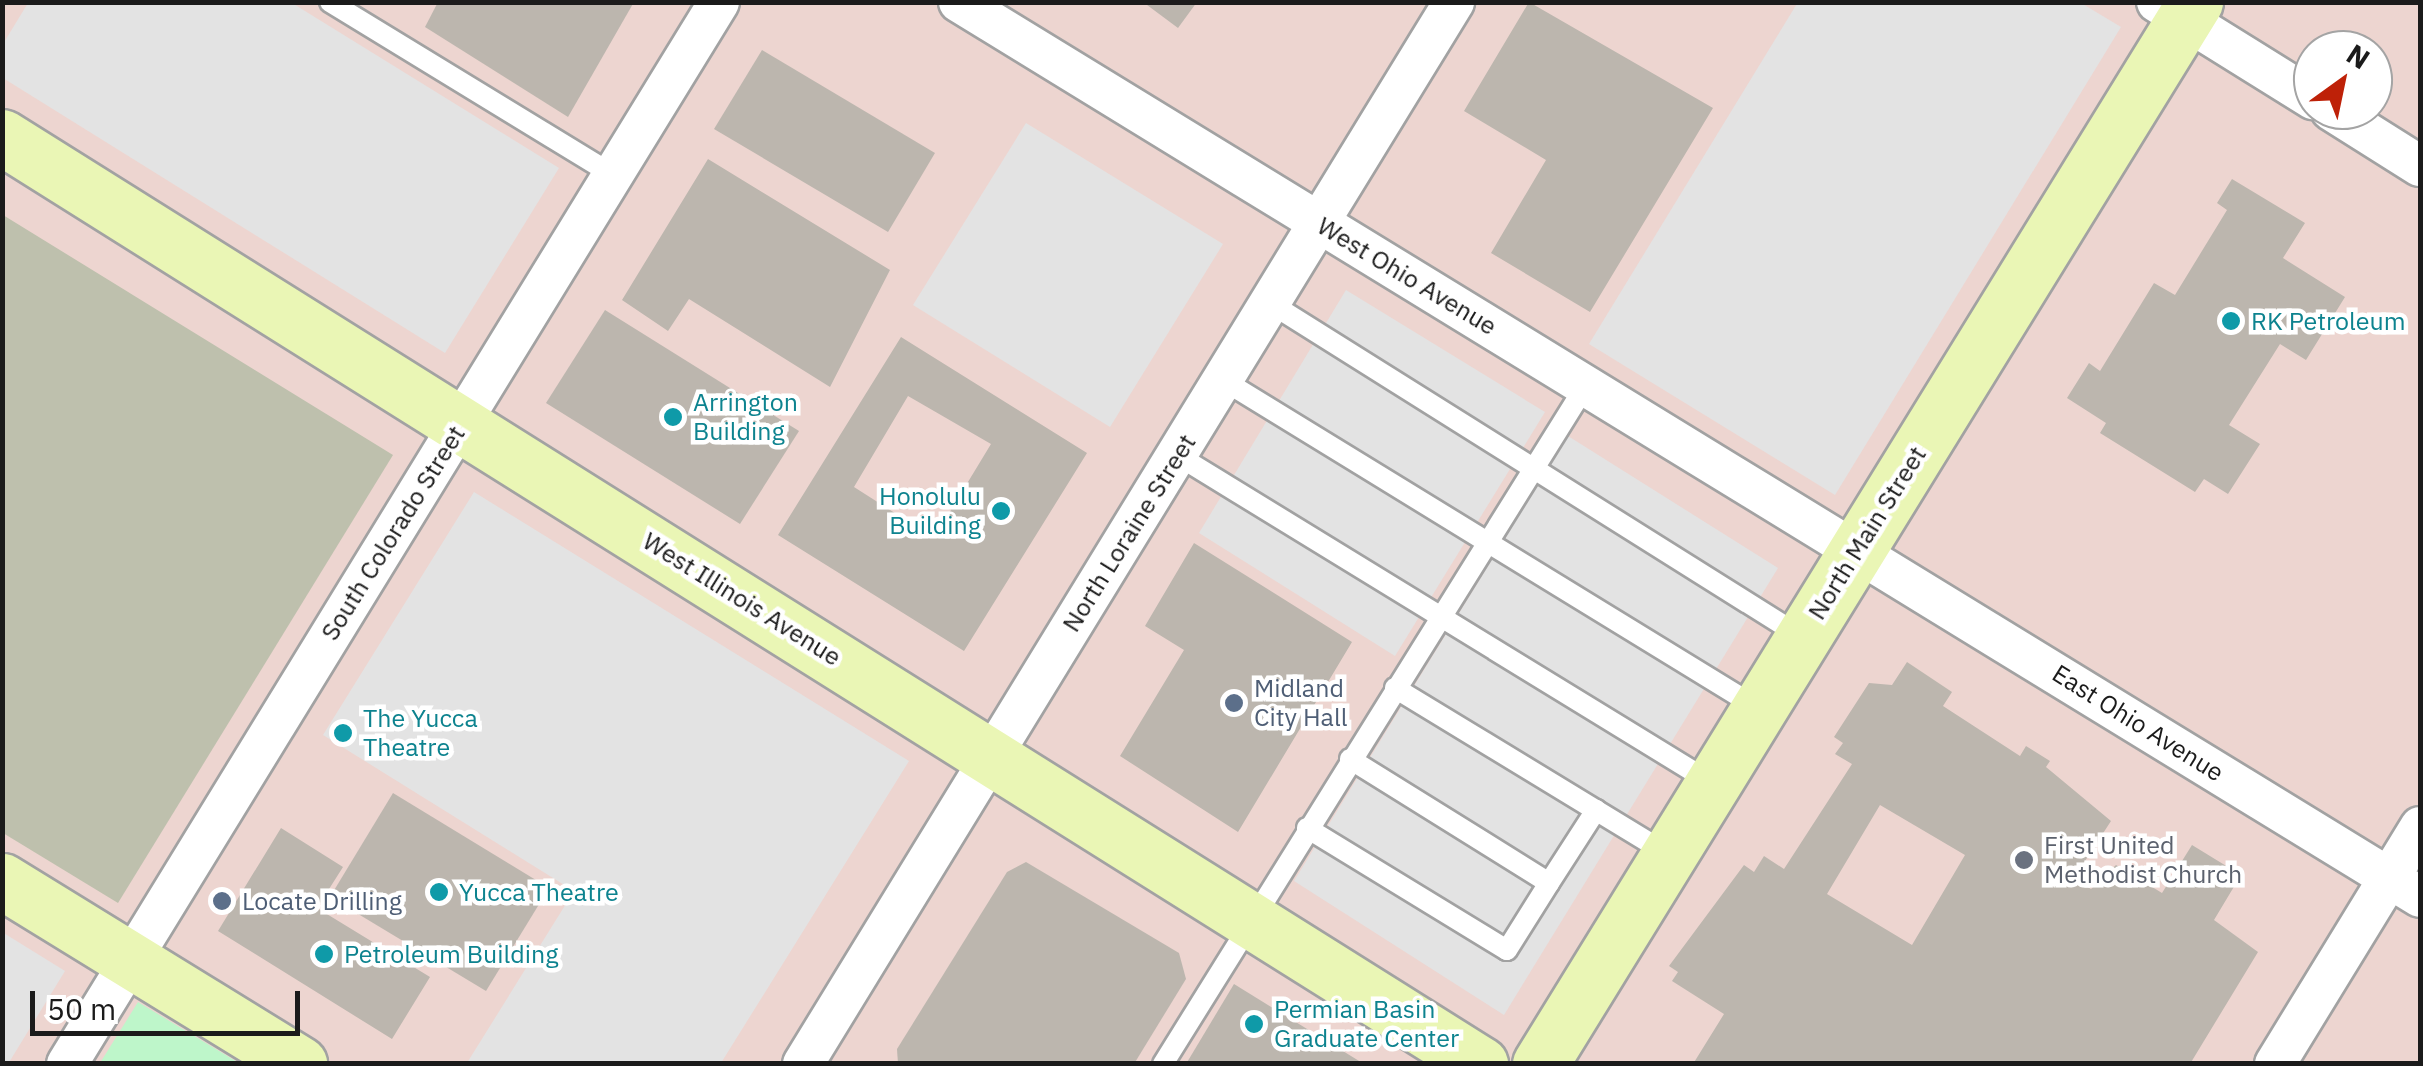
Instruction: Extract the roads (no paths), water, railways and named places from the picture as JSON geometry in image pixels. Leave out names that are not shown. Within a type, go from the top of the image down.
[{"type":"main road","name":"North Main Street","points":[[1540,1064],[1856,550],[2179,8]]},
{"type":"main road","name":"West Illinois Avenue","points":[[2,137],[994,754],[1480,1064]]},
{"type":"main road","points":[[2,882],[299,1064]]},
{"type":"street","name":"South Colorado Street","points":[[67,1064],[719,2]]},
{"type":"street","name":"West Ohio Avenue","points":[[959,2],[1856,550]]},
{"type":"street","name":"North Loraine Street","points":[[803,1064],[1454,2]]},
{"type":"street","points":[[2179,8],[2293,85]]},
{"type":"street","points":[[2363,130],[2420,166]]},
{"type":"street","name":"East Ohio Avenue","points":[[1856,550],[2405,888]]},
{"type":"street","points":[[2275,1064],[2405,888],[2420,828]]},
{"type":"lane","points":[[339,5],[613,176]]},
{"type":"lane","points":[[1270,303],[1802,637]]},
{"type":"lane","points":[[1223,380],[1758,708]]},
{"type":"lane","points":[[1163,1064],[1586,385]]},
{"type":"lane","points":[[1176,455],[1712,783]]},
{"type":"lane","points":[[1395,688],[1668,854]]},
{"type":"lane","points":[[1350,760],[1550,883]]},
{"type":"lane","points":[[1307,828],[1507,950],[1596,810]]},
{"type":"place","name":"RK Petroleum","points":[[2231,321]]},
{"type":"place","name":"Arrington Building","points":[[673,417]]},
{"type":"place","name":"Honolulu Building","points":[[1001,511]]},
{"type":"place","name":"Midland City Hall","points":[[1234,703]]},
{"type":"place","name":"The Yucca Theatre","points":[[343,733]]},
{"type":"place","name":"First United Methodist Church","points":[[2024,860]]},
{"type":"place","name":"Yucca Theatre","points":[[439,892]]},
{"type":"place","name":"Locate Drilling","points":[[222,901]]},
{"type":"place","name":"Petroleum Building","points":[[324,954]]},
{"type":"place","name":"Permian Basin Graduate Center","points":[[1254,1024]]}]
